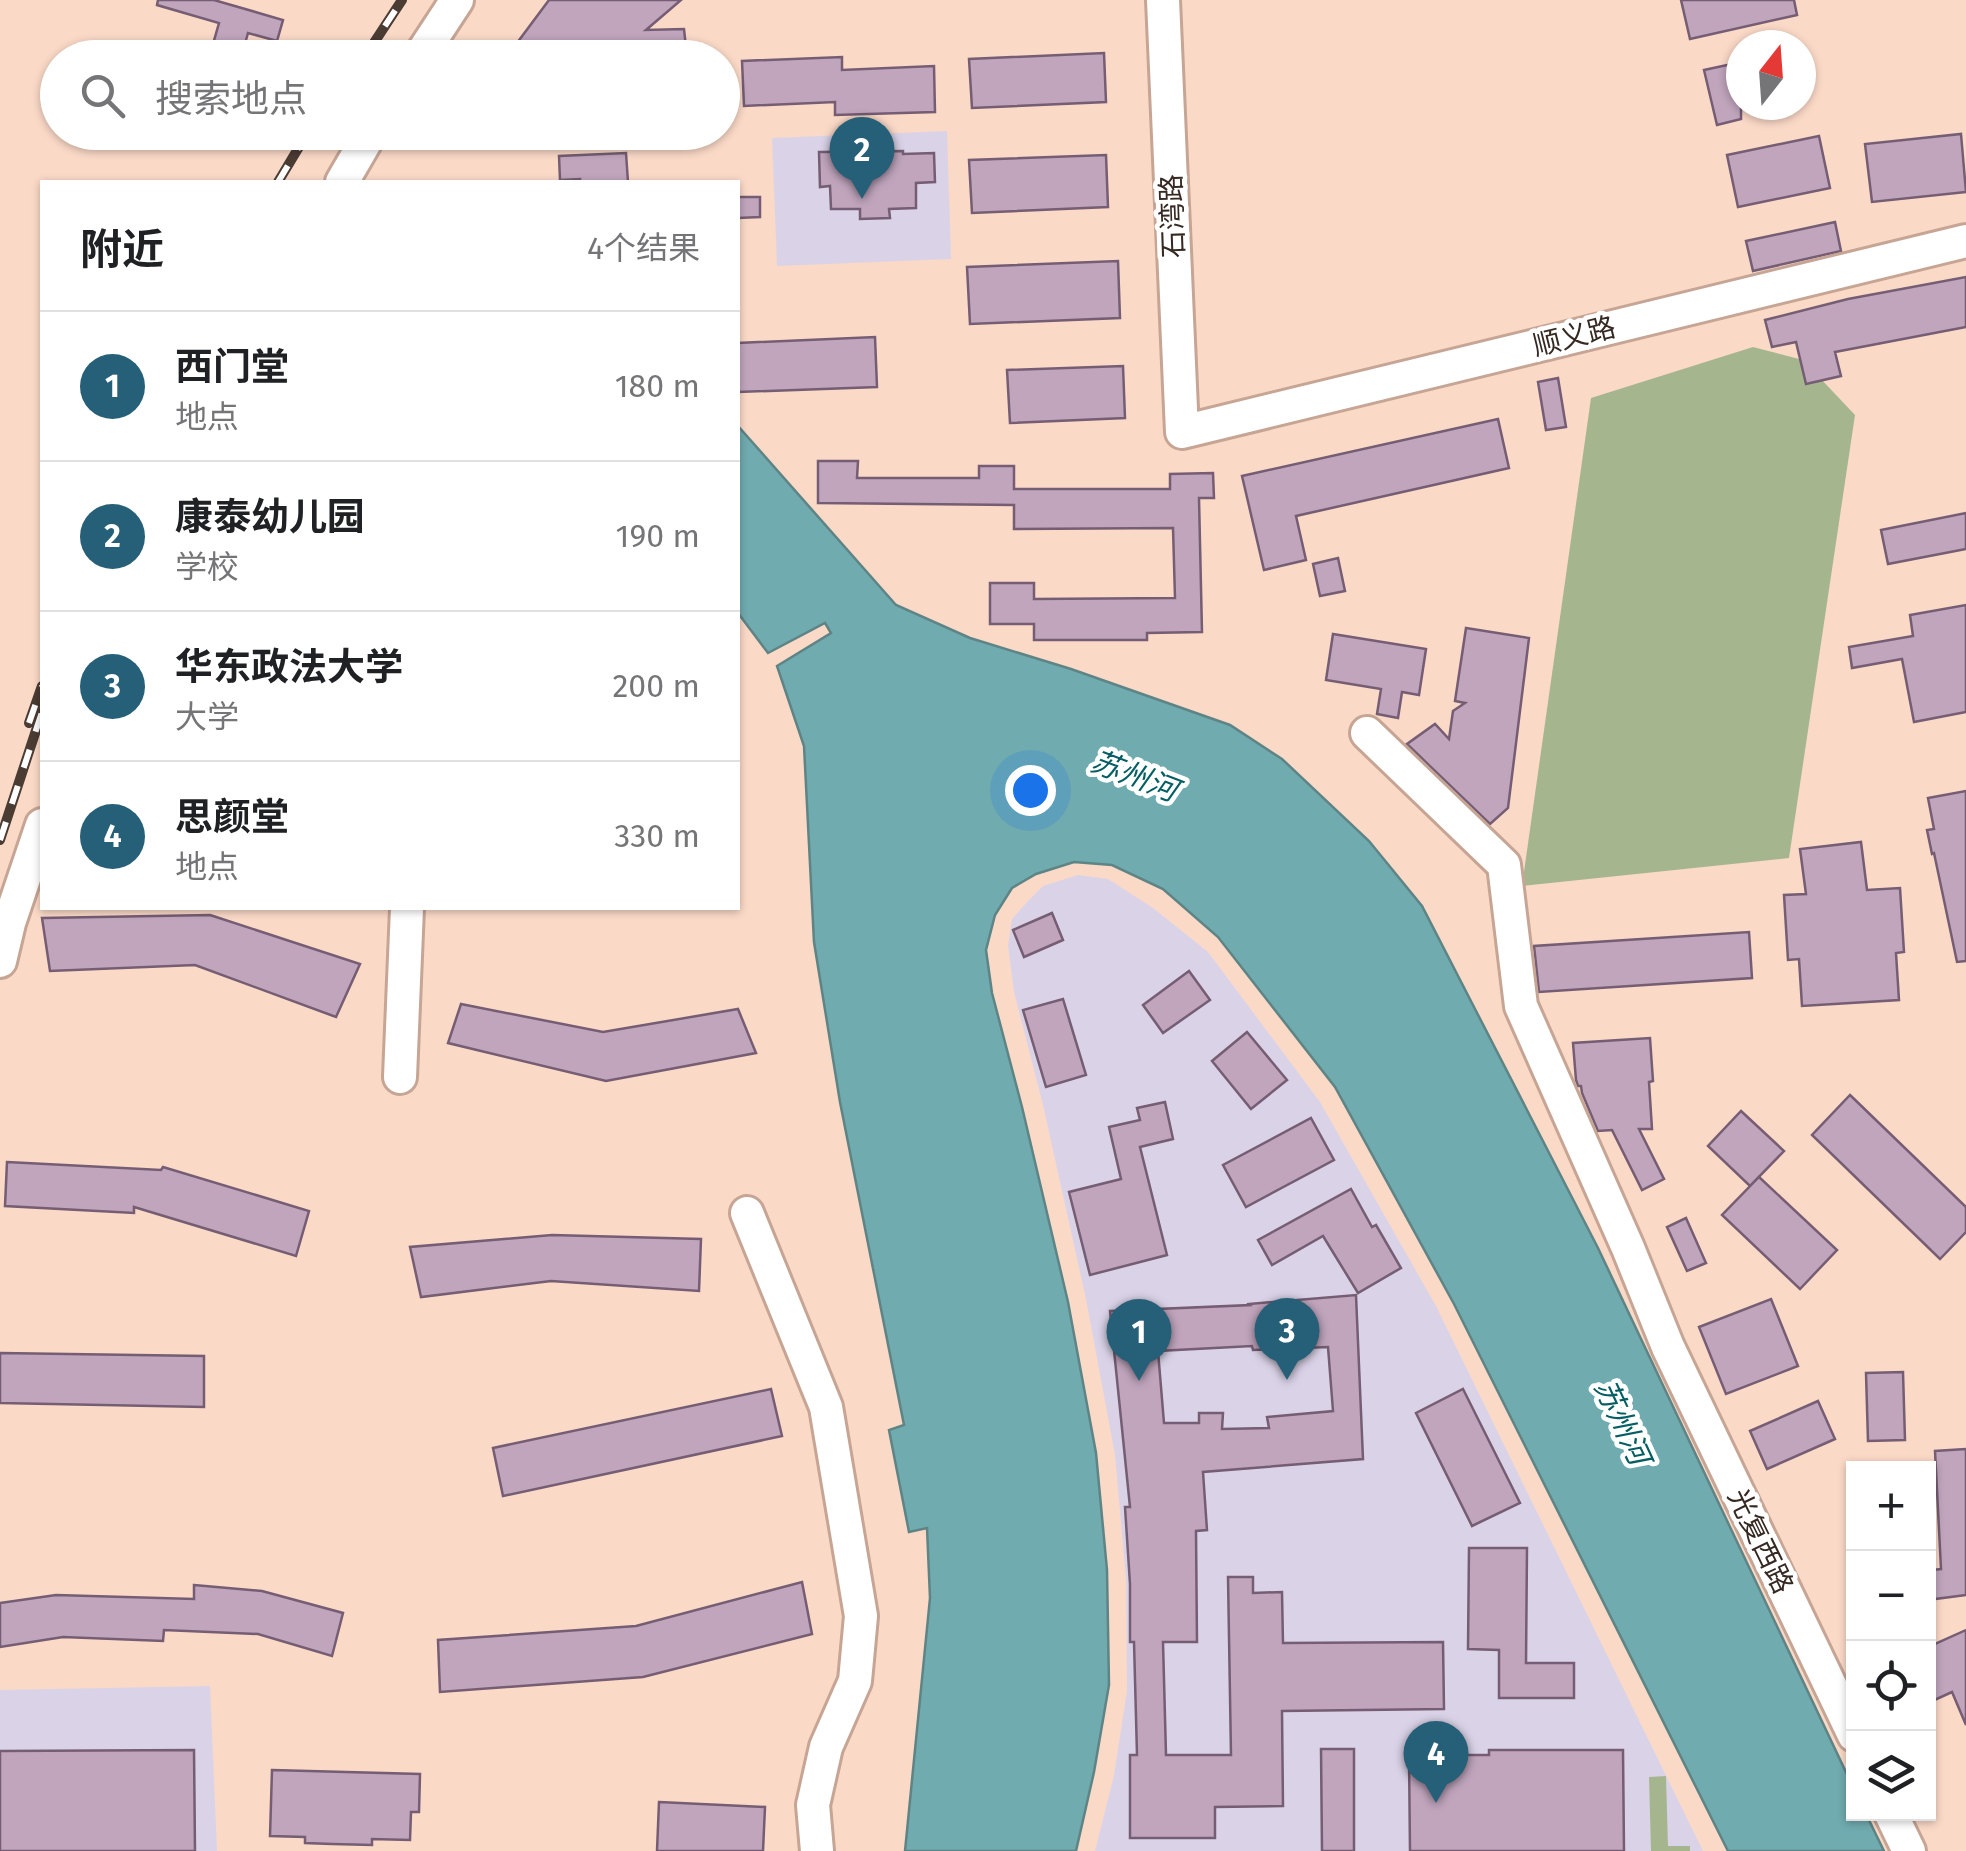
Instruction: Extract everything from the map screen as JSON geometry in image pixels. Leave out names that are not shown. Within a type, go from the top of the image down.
[{"type":"street","points":[[431,40],[457,0]]},
{"type":"street","name":"石湾路","points":[[1163,0],[1182,432]]},
{"type":"street","points":[[343,180],[361,150]]},
{"type":"street","name":"顺义路","points":[[1182,432],[1966,241]]},
{"type":"street","name":"光复西路","points":[[1367,732],[1504,864],[1521,1006],[1668,1347],[1852,1731]]},
{"type":"street","points":[[0,961],[40,831]]},
{"type":"street","points":[[400,1078],[407,910]]},
{"type":"street","points":[[747,1213],[826,1407],[860,1616],[855,1681],[826,1746],[814,1804],[817,1851]]},
{"type":"street","points":[[1894,1821],[1909,1851]]},
{"type":"shaded area","points":[[947,131],[951,259],[777,266],[772,138]]},
{"type":"shaded area","points":[[1078,875],[1108,879],[1153,908],[1208,952],[1320,1102],[1436,1306],[1703,1851],[1095,1851],[1114,1775],[1127,1691],[1126,1579],[1115,1455],[1086,1299],[1014,992],[1008,946],[1012,919],[1029,900],[1043,886]]},
{"type":"shaded area","points":[[210,1686],[217,1851],[0,1851],[0,1690]]},
{"type":"green space","points":[[1753,347],[1803,360],[1855,415],[1789,858],[1522,886],[1591,398]]},
{"type":"green space","points":[[1666,1776],[1668,1846],[1690,1846],[1690,1851],[1651,1851],[1649,1777]]},
{"type":"water","name":"苏州河","points":[[740,428],[896,605],[970,638],[1230,725],[1282,759],[1369,841],[1422,906],[1598,1248],[1846,1772],[1846,1821],[1869,1821],[1884,1851],[1728,1851],[1454,1304],[1335,1087],[1218,937],[1163,889],[1112,865],[1074,862],[1036,874],[1012,888],[995,915],[986,950],[992,993],[1068,1302],[1096,1453],[1107,1570],[1109,1685],[1076,1851],[905,1851],[930,1598],[927,1528],[909,1532],[889,1430],[904,1425],[840,1102],[814,942],[804,746],[777,666],[831,633],[825,623],[768,653],[740,616]]},
{"type":"building","points":[[158,0],[214,0],[283,20],[277,40],[248,33],[246,40],[214,40],[219,23],[157,5]]},
{"type":"building","points":[[549,0],[681,0],[646,30],[684,29],[685,40],[519,40]]},
{"type":"building","points":[[1681,0],[1794,0],[1797,15],[1690,39]]},
{"type":"building","points":[[1104,53],[1106,102],[972,108],[969,59]]},
{"type":"building","points":[[842,57],[842,70],[934,66],[935,112],[835,115],[835,102],[744,106],[742,61]]},
{"type":"building","points":[[1726,65],[1726,120],[1737,120],[1717,125],[1704,70]]},
{"type":"building","points":[[1961,134],[1966,192],[1872,202],[1865,144]]},
{"type":"building","points":[[1819,136],[1830,188],[1738,207],[1727,155]]},
{"type":"building","points":[[819,152],[934,153],[935,182],[916,183],[916,208],[889,209],[890,218],[860,219],[860,209],[831,209],[830,186],[820,187]]},
{"type":"building","points":[[626,153],[628,180],[560,180],[559,156]]},
{"type":"building","points":[[1106,155],[1108,207],[972,213],[969,160]]},
{"type":"building","points":[[740,197],[760,197],[760,217],[740,218]]},
{"type":"building","points":[[1835,222],[1841,251],[1753,271],[1746,241]]},
{"type":"building","points":[[1118,261],[1120,318],[970,324],[967,267]]},
{"type":"building","points":[[1966,277],[1966,327],[1835,352],[1841,376],[1806,384],[1796,342],[1772,347],[1765,320],[1848,299]]},
{"type":"building","points":[[875,337],[877,387],[740,392],[740,343]]},
{"type":"building","points":[[1123,366],[1125,418],[1010,423],[1007,370]]},
{"type":"building","points":[[1558,378],[1566,427],[1546,430],[1538,382]]},
{"type":"building","points":[[1498,419],[1509,468],[1296,516],[1306,560],[1264,570],[1242,476]]},
{"type":"building","points":[[818,461],[858,461],[857,478],[979,478],[979,466],[1014,466],[1014,489],[1170,489],[1170,474],[1213,473],[1214,498],[1199,498],[1202,632],[1147,633],[1147,640],[1034,640],[1034,624],[990,624],[990,583],[1034,583],[1034,599],[1175,598],[1173,528],[1014,529],[1014,505],[818,503]]},
{"type":"building","points":[[1966,513],[1966,549],[1888,564],[1881,530]]},
{"type":"building","points":[[1338,558],[1345,591],[1320,596],[1313,564]]},
{"type":"building","points":[[1966,605],[1966,712],[1914,722],[1902,659],[1852,668],[1849,647],[1913,636],[1910,615]]},
{"type":"building","points":[[1466,628],[1529,638],[1508,808],[1490,824],[1407,744],[1435,724],[1449,739],[1453,711],[1465,703],[1455,701]]},
{"type":"building","points":[[1333,634],[1426,649],[1419,695],[1402,692],[1398,718],[1377,714],[1381,689],[1326,680]]},
{"type":"building","points":[[1966,791],[1966,961],[1957,962],[1927,830],[1934,829],[1928,798]]},
{"type":"building","points":[[1861,842],[1867,890],[1900,888],[1904,952],[1896,953],[1899,1000],[1802,1006],[1799,959],[1788,960],[1784,895],[1806,894],[1800,849]]},
{"type":"building","points":[[1052,913],[1063,940],[1024,957],[1013,930]]},
{"type":"building","points":[[210,915],[360,964],[336,1017],[195,965],[50,971],[42,918]]},
{"type":"building","points":[[1749,932],[1752,978],[1539,992],[1534,946]]},
{"type":"building","points":[[1189,971],[1210,1000],[1163,1033],[1143,1005]]},
{"type":"building","points":[[1063,999],[1086,1075],[1046,1087],[1023,1010]]},
{"type":"building","points":[[461,1004],[603,1032],[738,1009],[756,1053],[606,1081],[448,1043]]},
{"type":"building","points":[[1247,1032],[1287,1080],[1251,1109],[1212,1061]]},
{"type":"building","points":[[1650,1038],[1652,1129],[1639,1129],[1664,1179],[1642,1190],[1612,1130],[1598,1131],[1576,1080],[1573,1043]]},
{"type":"building","points":[[1850,1095],[1966,1207],[1966,1232],[1940,1259],[1812,1135]]},
{"type":"building","points":[[1165,1102],[1173,1139],[1140,1147],[1167,1255],[1090,1275],[1069,1192],[1121,1179],[1109,1127],[1140,1120],[1137,1108]]},
{"type":"building","points":[[1741,1111],[1784,1151],[1750,1186],[1708,1146]]},
{"type":"building","points":[[1311,1118],[1334,1160],[1246,1207],[1223,1165]]},
{"type":"building","points":[[7,1162],[161,1170],[163,1167],[309,1211],[296,1256],[134,1207],[134,1213],[5,1206]]},
{"type":"building","points":[[1759,1177],[1837,1250],[1800,1289],[1722,1215]]},
{"type":"building","points":[[1351,1189],[1401,1268],[1358,1293],[1323,1236],[1272,1265],[1258,1240]]},
{"type":"building","points":[[1686,1218],[1706,1263],[1687,1271],[1667,1227]]},
{"type":"building","points":[[552,1235],[701,1239],[699,1291],[551,1281],[421,1297],[410,1247]]},
{"type":"building","points":[[1356,1295],[1363,1459],[1203,1472],[1207,1530],[1196,1531],[1197,1642],[1163,1642],[1166,1755],[1231,1755],[1228,1577],[1253,1577],[1253,1593],[1282,1592],[1283,1643],[1443,1642],[1444,1709],[1282,1711],[1283,1806],[1215,1807],[1215,1838],[1130,1838],[1130,1755],[1137,1755],[1125,1507],[1130,1507],[1110,1311]],"holes":[[[1252,1346],[1253,1350],[1328,1347],[1333,1411],[1267,1417],[1269,1428],[1222,1429],[1223,1413],[1199,1413],[1199,1423],[1164,1423],[1158,1351]]]},
{"type":"building","points":[[1771,1299],[1798,1366],[1726,1394],[1699,1327]]},
{"type":"building","points":[[0,1353],[204,1356],[204,1407],[0,1403]]},
{"type":"building","points":[[1903,1372],[1905,1440],[1868,1441],[1866,1373]]},
{"type":"building","points":[[771,1389],[782,1436],[503,1496],[493,1448]]},
{"type":"building","points":[[1463,1389],[1520,1503],[1472,1526],[1416,1413]]},
{"type":"building","points":[[1818,1401],[1835,1439],[1767,1469],[1750,1431]]},
{"type":"building","points":[[1966,1449],[1966,1595],[1936,1599],[1936,1570],[1941,1569],[1935,1451]]},
{"type":"building","points":[[1469,1548],[1527,1548],[1526,1663],[1574,1663],[1574,1698],[1499,1698],[1499,1650],[1468,1649]]},
{"type":"building","points":[[802,1582],[812,1634],[643,1677],[440,1692],[438,1640],[636,1626]]},
{"type":"building","points":[[194,1585],[262,1591],[343,1613],[332,1656],[258,1634],[164,1630],[163,1641],[63,1637],[0,1647],[0,1603],[56,1595],[194,1599]]},
{"type":"building","points":[[1966,1630],[1966,1725],[1952,1692],[1936,1699],[1936,1643]]},
{"type":"building","points":[[1321,1749],[1354,1749],[1354,1851],[1322,1851]]},
{"type":"building","points":[[194,1750],[195,1851],[0,1851],[0,1751]]},
{"type":"building","points":[[1489,1750],[1623,1750],[1624,1851],[1410,1851],[1409,1755],[1489,1755]]},
{"type":"building","points":[[272,1770],[420,1774],[419,1812],[411,1812],[410,1840],[372,1839],[372,1845],[332,1844],[305,1843],[305,1837],[270,1836]]},
{"type":"building","points":[[659,1802],[765,1807],[763,1851],[657,1851]]},
{"type":"railway","points":[[376,40],[402,0]]},
{"type":"railway","points":[[279,180],[297,150]]},
{"type":"railway","points":[[29,723],[40,692]]},
{"type":"railway","points":[[0,840],[40,718]]},
{"type":"place","name":"康泰幼儿园","points":[[862,199]]},
{"type":"place","name":"华东政法大学","points":[[1287,1380]]},
{"type":"place","name":"西门堂","points":[[1139,1381]]},
{"type":"place","name":"思颜堂","points":[[1436,1803]]}]
